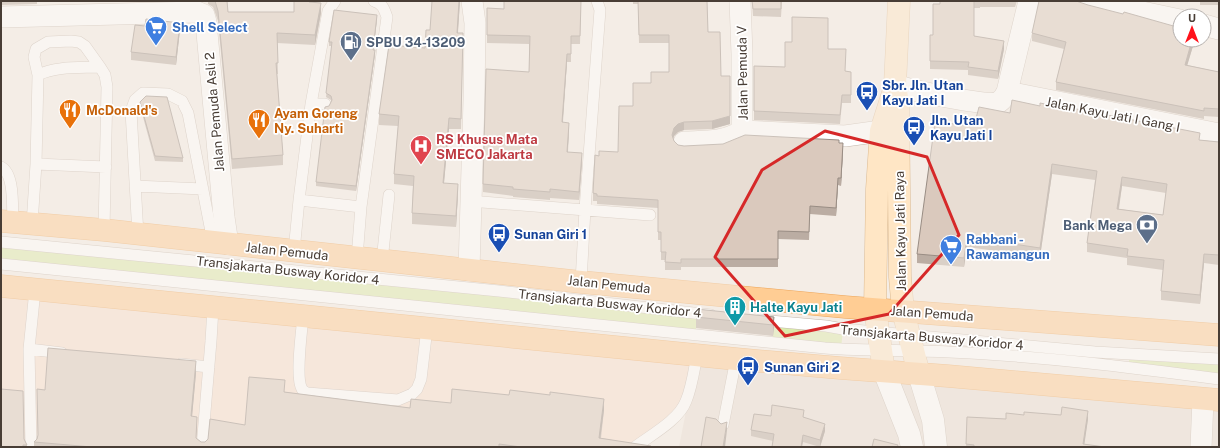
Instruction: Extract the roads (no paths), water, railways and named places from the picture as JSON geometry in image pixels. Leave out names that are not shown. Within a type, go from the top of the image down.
[{"type":"main road","name":"Jalan Kayu Jati Raya","points":[[899,1],[895,85],[898,104],[899,270],[903,311],[919,374]]},
{"type":"main road","name":"Jalan Kayu Jati Raya","points":[[881,351],[875,309],[877,188],[881,131],[895,85]]},
{"type":"main road","name":"Jalan Pemuda","points":[[15,222],[104,230],[581,282],[875,309],[1219,335]]},
{"type":"main road","points":[[1,286],[736,359],[881,351],[919,374],[1211,400]]},
{"type":"street","points":[[469,270],[475,54],[475,23],[472,1]]},
{"type":"street","name":"Jalan Pemuda V","points":[[684,142],[724,140],[742,131],[740,1]]},
{"type":"street","points":[[895,85],[918,92],[985,102],[999,102],[1007,92],[1029,1]]},
{"type":"street","points":[[1090,1],[1172,18]]},
{"type":"street","name":"Jalan Pemuda Asli 2","points":[[1,17],[196,12],[204,14],[206,22],[224,217],[220,243]]},
{"type":"street","name":"Jalan Kayu Jati I Gang I","points":[[1007,92],[1219,134]]},
{"type":"street","points":[[742,131],[845,136],[881,131]]},
{"type":"street","points":[[881,351],[912,447]]},
{"type":"street","points":[[919,374],[933,420],[936,447]]},
{"type":"street","points":[[1201,447],[1211,400]]},
{"type":"lane","points":[[294,251],[311,104],[328,11],[335,1]]},
{"type":"lane","points":[[357,258],[371,109],[387,17],[384,8],[380,3],[374,1]]},
{"type":"lane","points":[[581,282],[600,10],[597,1]]},
{"type":"lane","points":[[15,222],[36,164],[38,75],[34,57],[36,49],[48,42],[71,41],[79,42],[85,46],[105,76],[107,87],[104,230]]},
{"type":"lane","points":[[38,75],[48,71],[60,69],[100,67]]},
{"type":"lane","points":[[138,234],[131,111],[135,100],[144,93],[168,94],[182,101],[188,113],[203,188],[220,243]]},
{"type":"lane","points":[[311,104],[326,104]]},
{"type":"lane","points":[[36,164],[106,167]]},
{"type":"lane","points":[[1,167],[6,170],[10,178],[15,222]]},
{"type":"lane","points":[[135,186],[203,188]]},
{"type":"lane","points":[[382,261],[389,194]]},
{"type":"lane","points":[[299,200],[361,207]]},
{"type":"lane","points":[[482,202],[650,215]]},
{"type":"lane","name":"Transjakarta Busway Koridor 4","points":[[1,242],[499,291],[719,315]]},
{"type":"lane","name":"Transjakarta Busway Koridor 4","points":[[1,264],[825,348],[881,351],[911,343],[1219,359]]},
{"type":"lane","points":[[31,447],[29,349],[35,290]]},
{"type":"lane","points":[[202,447],[213,308]]},
{"type":"lane","points":[[303,316],[300,352],[300,382],[302,389],[307,393],[398,400],[412,394],[417,389],[421,379],[427,328]]},
{"type":"lane","name":"Transjakarta Busway Koridor 4","points":[[749,319],[881,351],[911,343],[1012,356],[1109,364],[1219,379]]},
{"type":"lane","points":[[29,349],[76,354]]},
{"type":"lane","points":[[635,447],[674,418],[686,402],[697,355]]},
{"type":"lane","points":[[723,425],[736,359]]},
{"type":"lane","points":[[170,363],[209,367]]},
{"type":"place","name":"Shell Select","points":[[156,46]]},
{"type":"place","name":"SPBU 34-13209","points":[[351,62]]},
{"type":"place","name":"Sbr. Jln. Utan Kayu Jati I","points":[[867,112]]},
{"type":"place","name":"McDonald's","points":[[70,130]]},
{"type":"place","name":"Ayam Goreng Ny. Suharti","points":[[259,140]]},
{"type":"place","name":"Jln. Utan Kayu Jati I","points":[[914,146]]},
{"type":"place","name":"RS Khusus Mata SMECO Jakarta","points":[[421,166]]},
{"type":"place","name":"Bank Mega","points":[[1147,244]]},
{"type":"place","name":"Sunan Giri 1","points":[[499,254]]},
{"type":"place","name":"Rabbani - Rawamangun","points":[[951,266]]},
{"type":"place","name":"Halte Kayu Jati","points":[[735,326]]},
{"type":"place","name":"Sunan Giri 2","points":[[748,386]]}]
